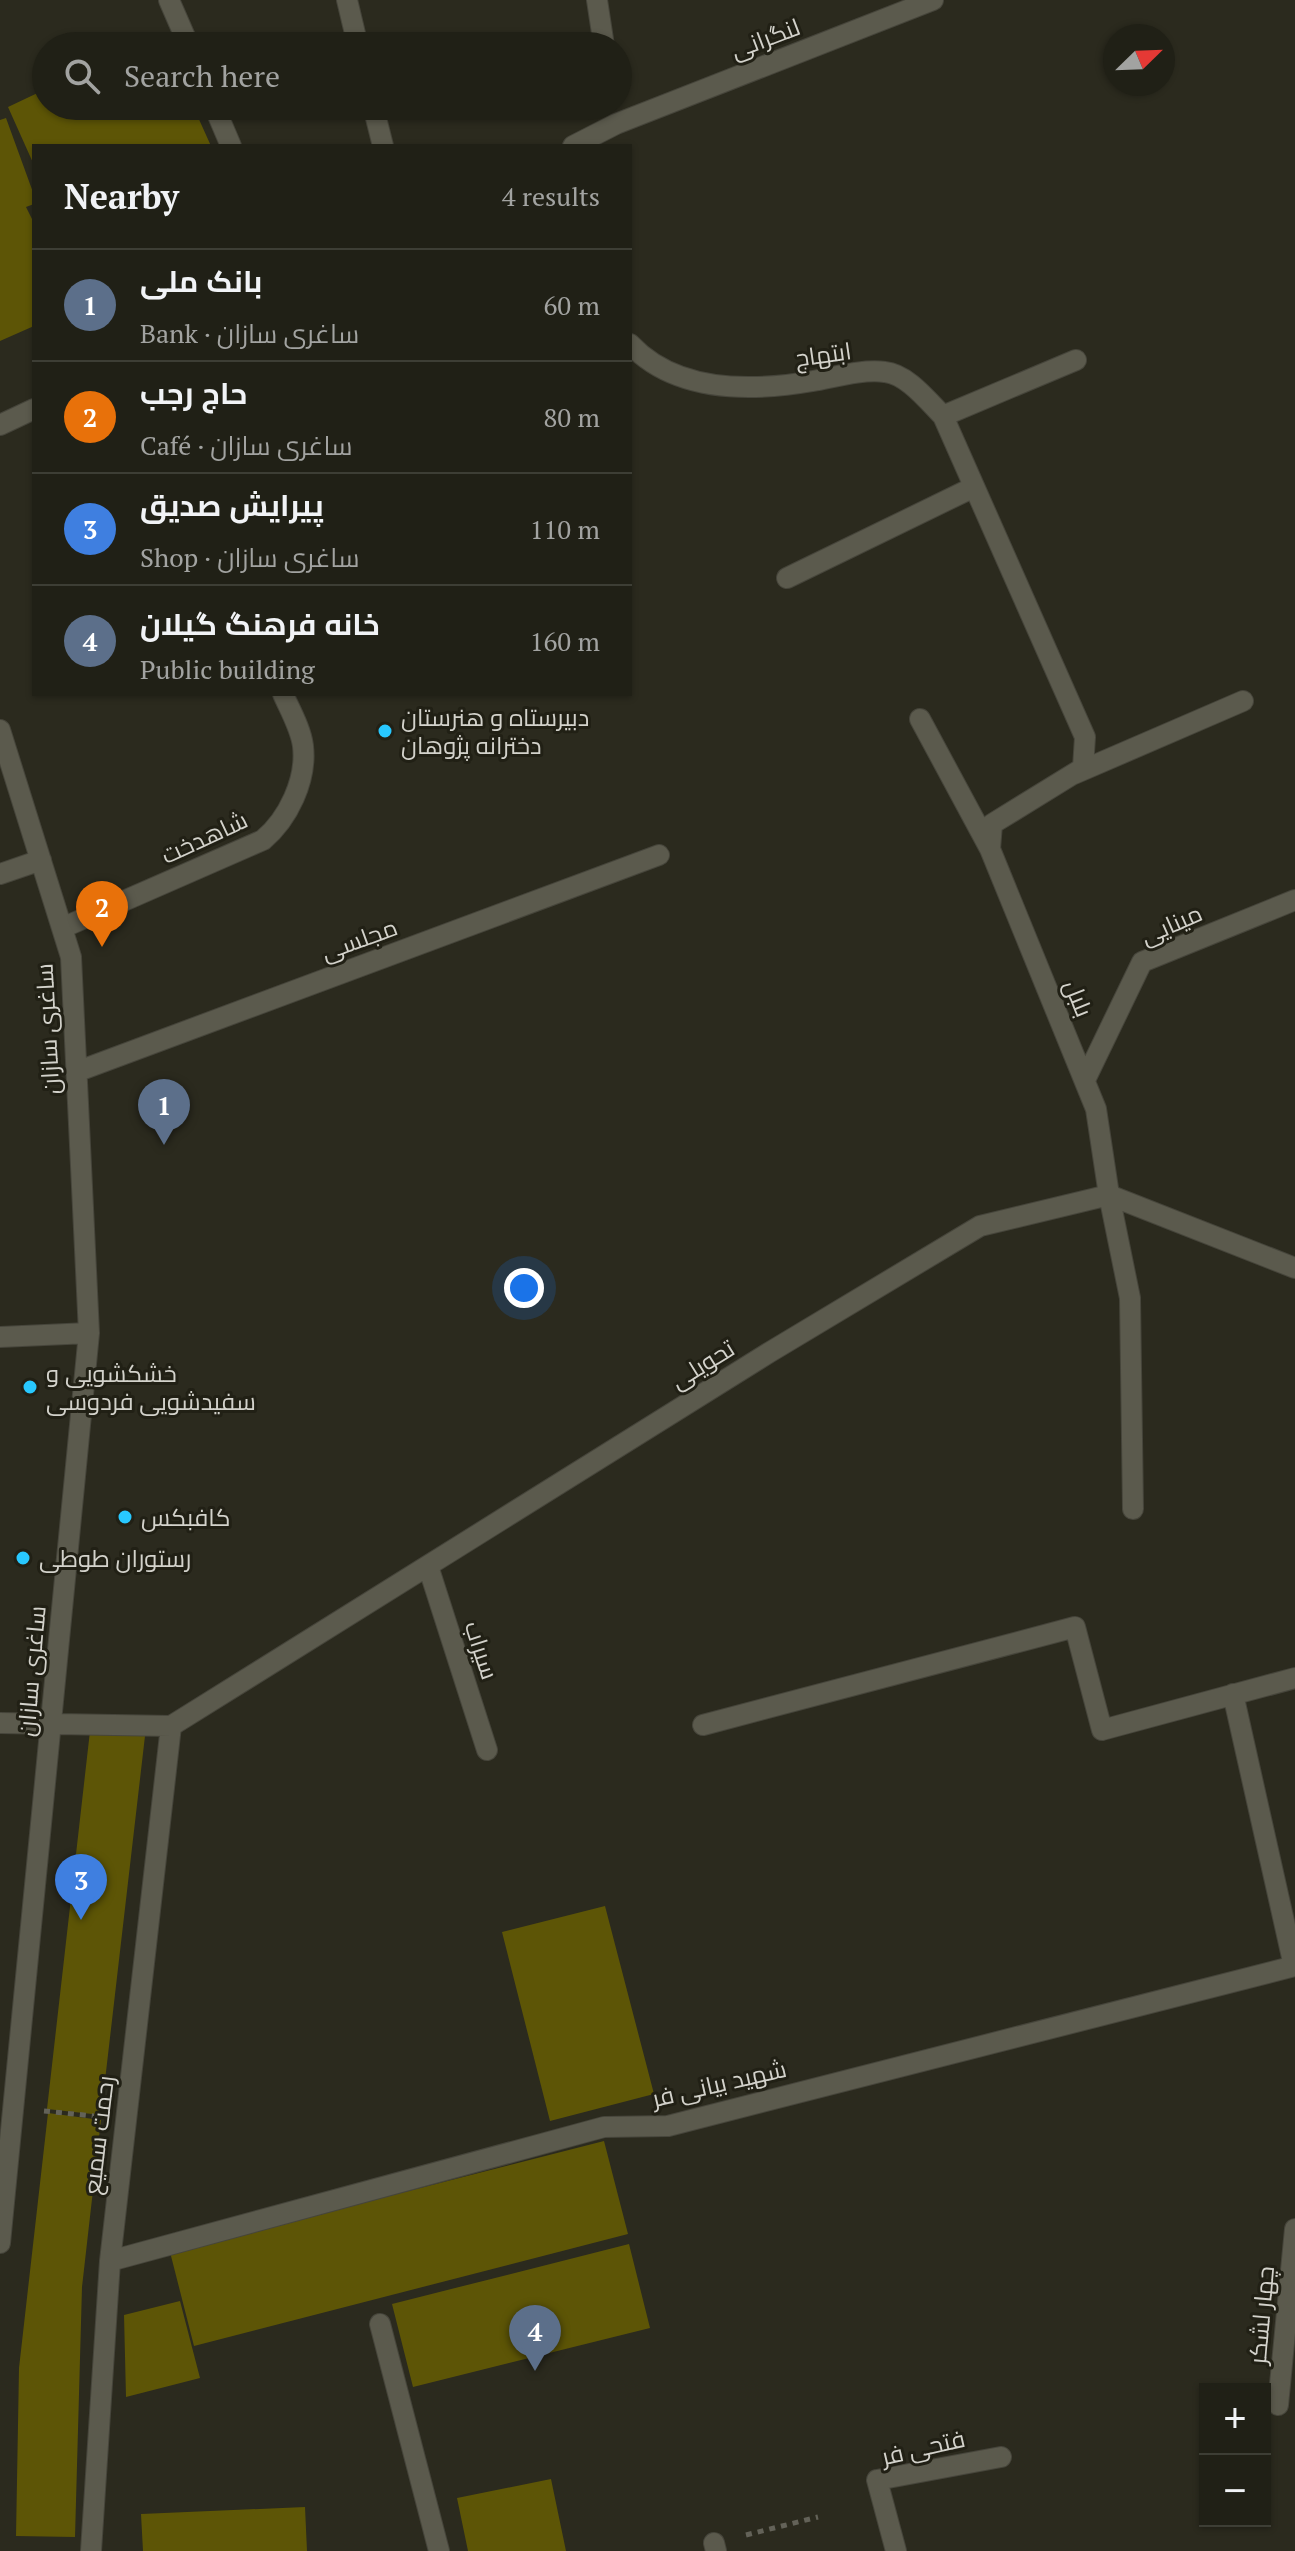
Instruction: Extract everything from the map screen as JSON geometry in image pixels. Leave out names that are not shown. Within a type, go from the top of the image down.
[{"type":"street","points":[[169,0],[183,32]]},
{"type":"street","points":[[347,0],[355,32]]},
{"type":"street","points":[[597,0],[602,32]]},
{"type":"street","name":"لنگرانی","points":[[632,109],[933,0]]},
{"type":"street","points":[[220,120],[230,144]]},
{"type":"street","points":[[376,120],[382,144]]},
{"type":"street","name":"لنگرانی","points":[[576,144],[607,120]]},
{"type":"street","name":"ابتهاج","points":[[632,346],[648,363],[688,379],[735,388],[770,388],[887,372],[916,389],[943,416],[1085,737],[1083,768],[1074,774]]},
{"type":"street","points":[[943,416],[1076,360]]},
{"type":"street","points":[[0,425],[32,410]]},
{"type":"street","points":[[787,578],[974,487]]},
{"type":"street","name":"شاهدخت","points":[[62,928],[263,840],[280,826],[304,763],[303,743],[284,696]]},
{"type":"street","points":[[1074,774],[1243,701]]},
{"type":"street","points":[[920,719],[990,849]]},
{"type":"street","name":"ساغری سازان","points":[[0,730],[71,957],[89,1333],[0,2243]]},
{"type":"street","name":"بلبل","points":[[1074,774],[992,824],[990,849],[1096,1109],[1109,1195],[1130,1298],[1133,1509]]},
{"type":"street","name":"مجلسی","points":[[76,1072],[659,855]]},
{"type":"street","points":[[0,874],[41,860]]},
{"type":"street","name":"مینایی","points":[[1085,1080],[1142,962],[1295,900]]},
{"type":"street","points":[[1109,1195],[1295,1268]]},
{"type":"street","name":"تحویلی","points":[[171,1726],[770,1352],[980,1226],[1109,1195]]},
{"type":"street","points":[[0,1337],[89,1333]]},
{"type":"street","name":"سیراب","points":[[428,1566],[487,1750]]},
{"type":"street","points":[[703,1725],[1075,1627],[1102,1730],[1295,1678]]},
{"type":"street","points":[[1233,1694],[1295,1966]]},
{"type":"street","points":[[0,1723],[171,1726]]},
{"type":"street","name":"رحمت سمیع","points":[[91,2551],[110,2261],[171,1726]]},
{"type":"street","name":"شهید بیانی فر","points":[[110,2261],[604,2127],[668,2126],[1295,1966]]},
{"type":"street","name":"چهار لشکر","points":[[1278,2405],[1295,2229]]},
{"type":"street","points":[[380,2324],[439,2551]]},
{"type":"street","name":"فتحی فر","points":[[896,2551],[877,2480],[1001,2457]]},
{"type":"path","points":[[14,2107],[126,2120]]},
{"type":"path","points":[[715,2547],[818,2517]]},
{"type":"building","points":[[32,96],[32,120],[199,120],[210,144],[32,144],[32,161],[8,107]]},
{"type":"building","points":[[6,118],[32,190],[32,205],[26,207],[32,219],[32,327],[0,341],[0,120]]},
{"type":"building","points":[[90,1731],[145,1736],[101,2115],[47,2109]]},
{"type":"building","points":[[605,1906],[654,2094],[550,2121],[502,1932]]},
{"type":"building","points":[[48,2113],[101,2120],[82,2287],[75,2537],[16,2536],[19,2368]]},
{"type":"building","points":[[604,2141],[628,2234],[194,2346],[170,2252]]},
{"type":"building","points":[[629,2244],[650,2328],[413,2387],[392,2304]]},
{"type":"building","points":[[180,2301],[200,2378],[126,2397],[124,2315]]},
{"type":"building","points":[[551,2479],[566,2551],[468,2551],[457,2498]]},
{"type":"building","points":[[305,2507],[307,2551],[143,2551],[141,2514]]},
{"type":"place","name":"دبیرستاه و هنرستان دخترانه پژوهان","points":[[385,731]]},
{"type":"place","name":"حاج رجب","points":[[102,947]]},
{"type":"place","name":"بانک ملی","points":[[164,1145]]},
{"type":"place","name":"خشکشویی و سفیدشویی فردوسی","points":[[30,1387]]},
{"type":"place","name":"کافبکس","points":[[125,1517]]},
{"type":"place","name":"رستوران طوطی","points":[[23,1558]]},
{"type":"place","name":"پیرایش صدیق","points":[[81,1920]]},
{"type":"place","name":"خانه فرهنگ گیلان","points":[[535,2371]]}]
